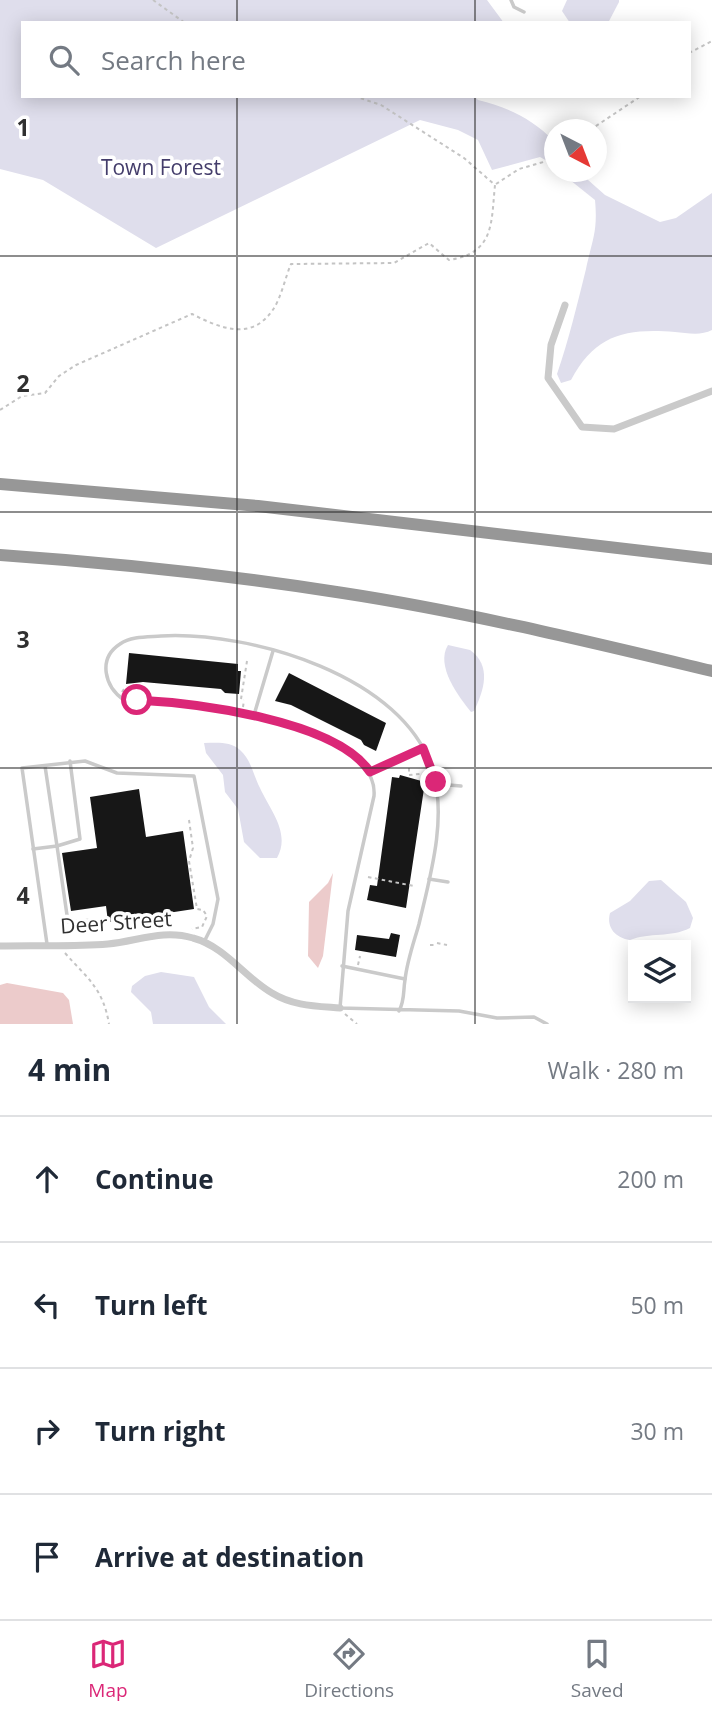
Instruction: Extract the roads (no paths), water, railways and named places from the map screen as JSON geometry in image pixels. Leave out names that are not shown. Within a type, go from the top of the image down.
[{"type":"highway","points":[[0,484],[258,506],[712,559]]},
{"type":"highway","points":[[0,555],[159,568],[345,593],[489,621],[712,671]]},
{"type":"street","points":[[565,305],[551,345],[548,377],[582,428],[614,429],[712,391]]},
{"type":"street","name":"Deer Street","points":[[0,946],[114,943],[163,934],[204,942],[277,996],[307,1006],[340,1008]]},
{"type":"lane","points":[[511,0],[514,7],[524,12]]},
{"type":"lane","points":[[399,1011],[403,1003],[405,979],[429,878],[438,811],[436,784],[423,748],[404,719],[377,696],[313,664],[273,651],[236,642],[167,636],[121,643],[107,661],[107,683],[124,700],[185,703],[254,715],[299,729],[334,745],[365,764],[370,772],[375,785],[374,796],[348,911],[340,1008],[399,1011],[409,1007],[459,1010],[496,1018],[534,1017],[547,1024]]},
{"type":"lane","points":[[254,715],[273,651]]},
{"type":"lane","points":[[370,772],[423,748]]},
{"type":"lane","points":[[33,849],[80,839],[70,761]]},
{"type":"lane","points":[[47,945],[22,768],[70,761],[85,761],[117,773],[194,776],[218,898],[213,924],[204,942]]},
{"type":"lane","points":[[45,766],[68,922],[93,920]]},
{"type":"lane","points":[[436,784],[461,786]]},
{"type":"lane","points":[[429,878],[448,882]]},
{"type":"lane","points":[[342,966],[405,979]]},
{"type":"park label","name":"Town Forest","points":[[161,168]]}]
